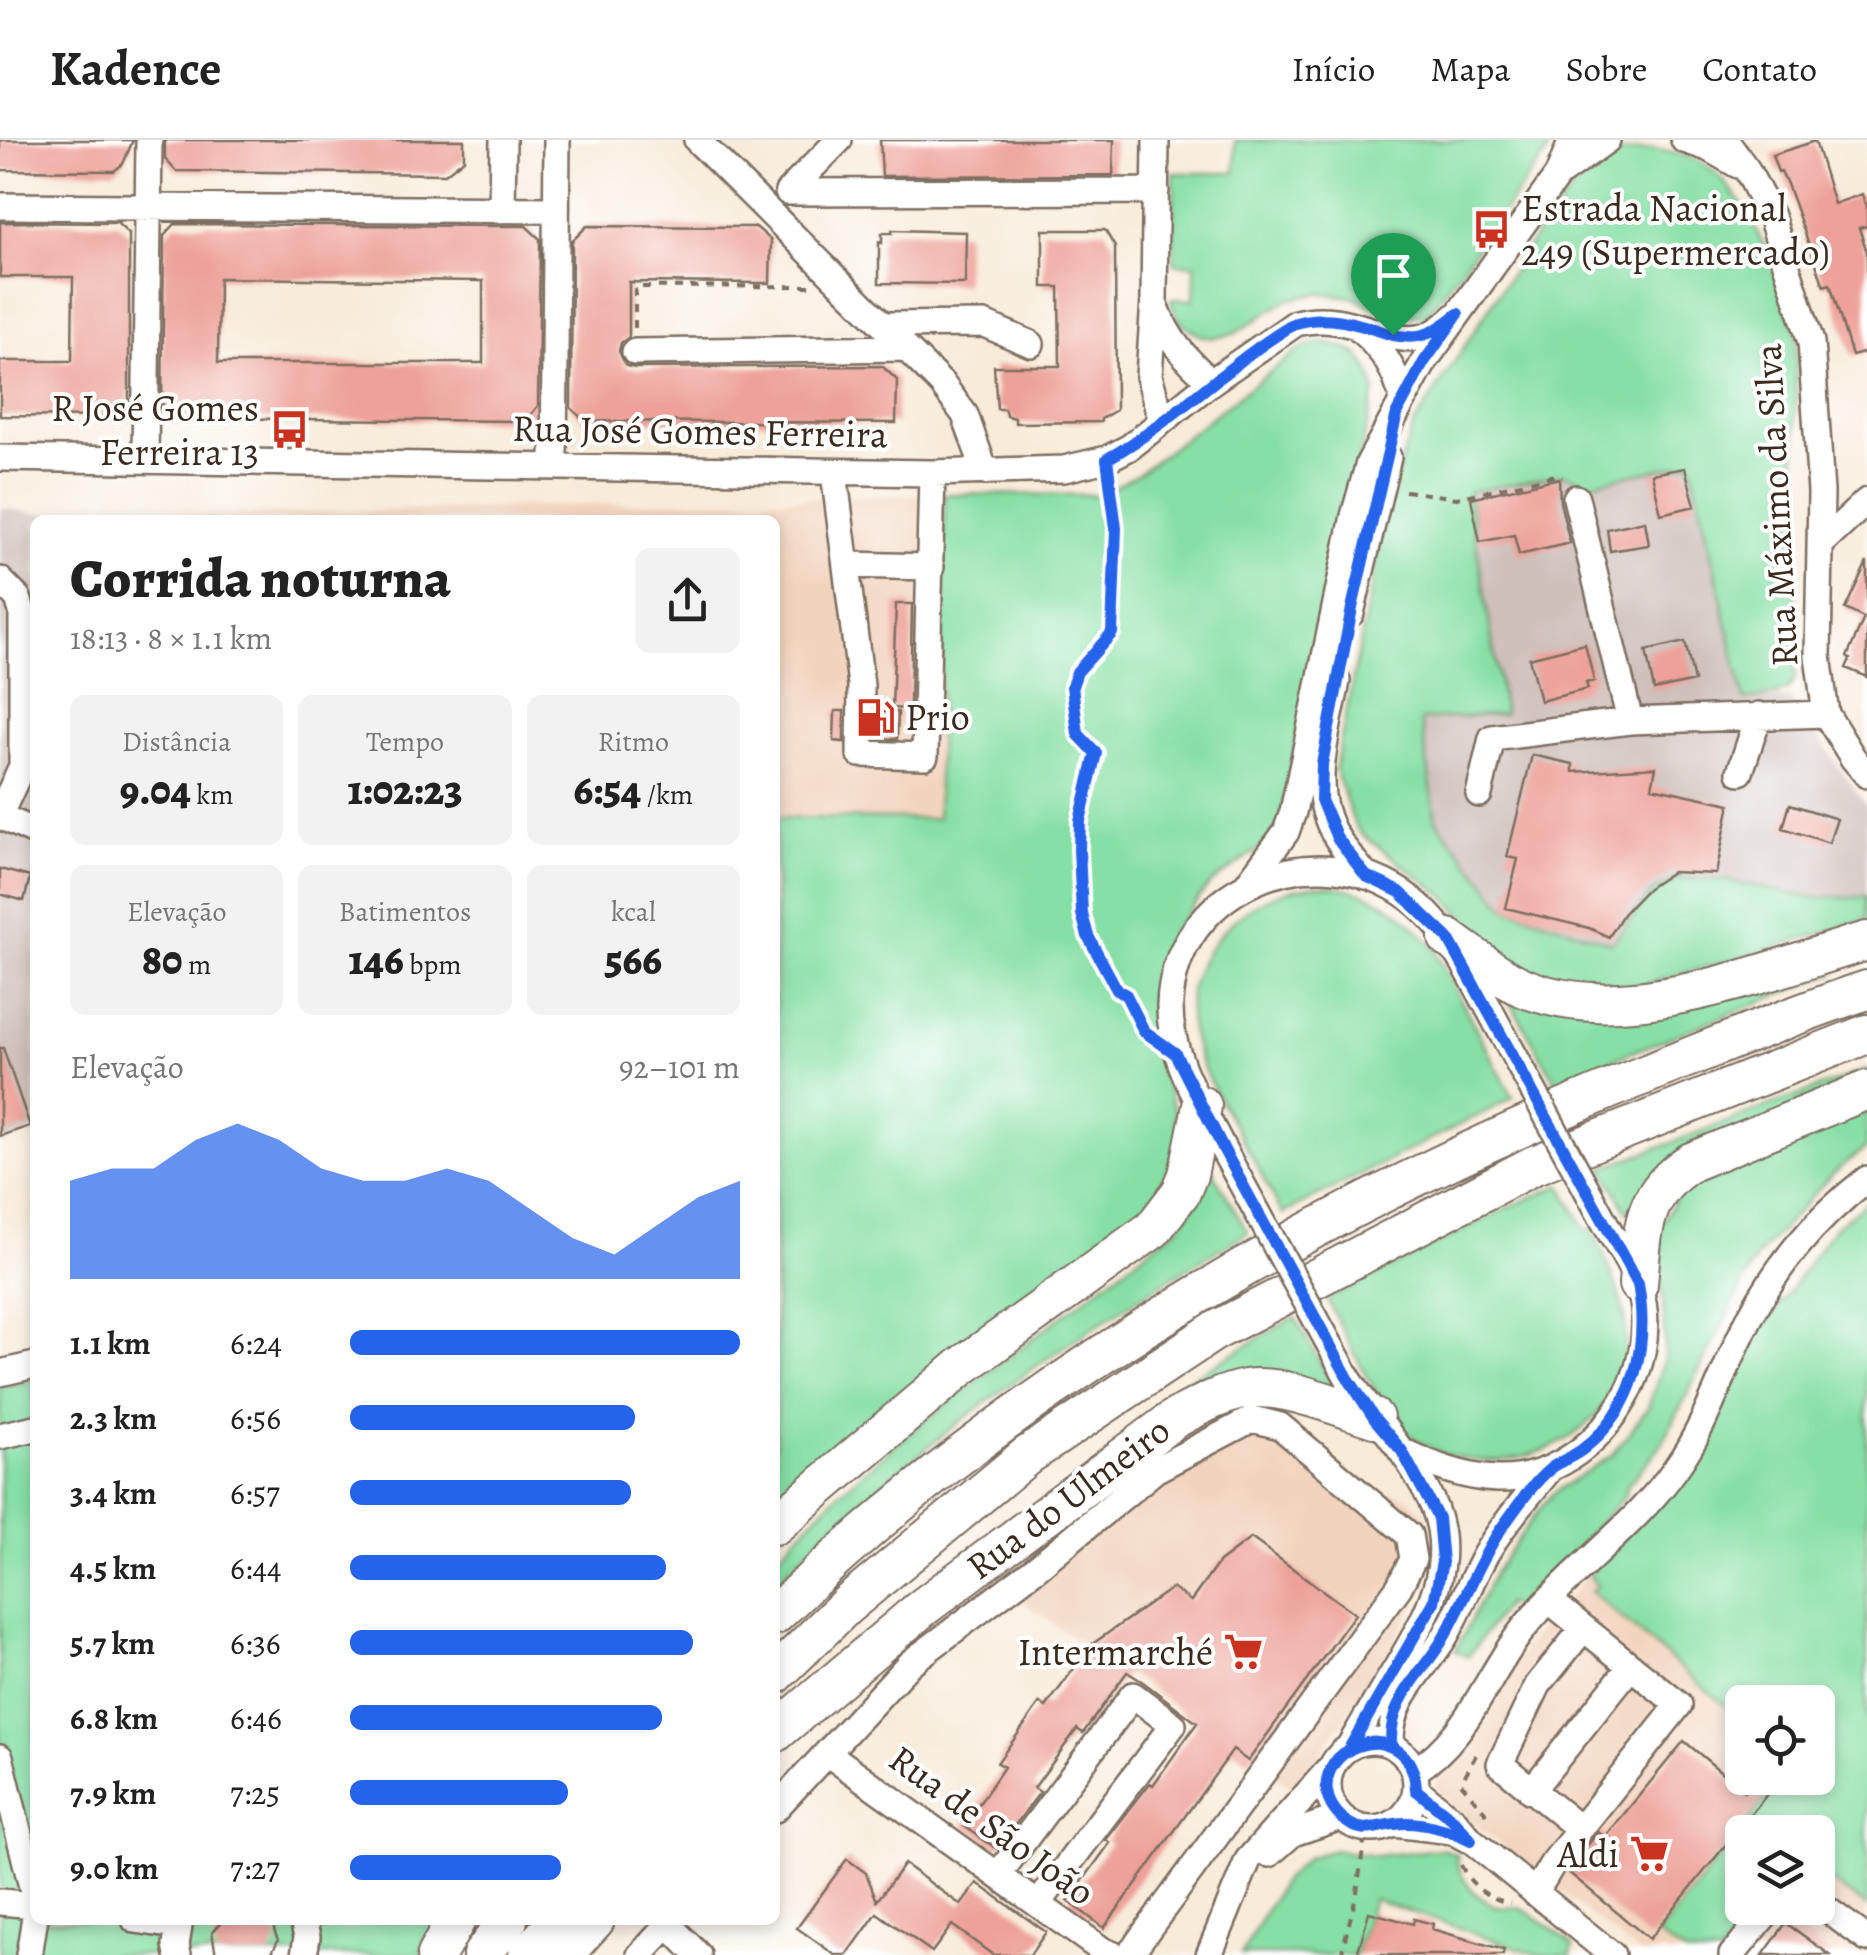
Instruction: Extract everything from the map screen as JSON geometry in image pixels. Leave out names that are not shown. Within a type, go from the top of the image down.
[{"type":"highway","points":[[1448,938],[1519,986],[1574,1001],[1604,1002],[1673,997],[1867,941]]},
{"type":"highway","points":[[780,1610],[814,1576],[994,1428],[1193,1296],[1374,1196],[1579,1101],[1867,990]]},
{"type":"highway","points":[[780,1670],[846,1606],[1028,1455],[1213,1332],[1532,1166],[1867,1034]]},
{"type":"highway","points":[[1638,1284],[1647,1209],[1678,1170],[1867,1090]]},
{"type":"highway","points":[[780,1521],[961,1366],[1153,1228],[1181,1192],[1188,1175],[1202,1106]]},
{"type":"highway","points":[[780,1729],[922,1608],[1174,1419],[1208,1401],[1250,1388],[1298,1395],[1374,1418]]},
{"type":"highway","points":[[436,1955],[453,1925]]},
{"type":"highway","points":[[482,1955],[504,1925]]},
{"type":"highway","points":[[528,1955],[554,1925]]},
{"type":"highway","points":[[563,1955],[590,1925]]},
{"type":"street","points":[[145,460],[149,140]]},
{"type":"street","points":[[502,210],[503,140]]},
{"type":"street","points":[[554,465],[557,140]]},
{"type":"street","points":[[697,140],[942,384],[964,415],[985,472]]},
{"type":"street","points":[[839,140],[788,192],[1156,192]]},
{"type":"street","points":[[1156,140],[1149,376],[1162,420]]},
{"type":"street","points":[[1209,1955],[1248,1860],[1341,1755],[1428,1614],[1439,1585],[1442,1562],[1438,1518],[1402,1451],[1348,1378],[1175,1053],[1170,1002],[1183,950],[1208,913],[1248,883],[1286,832],[1354,516],[1369,463],[1458,314],[1558,175],[1572,140]]},
{"type":"street","points":[[1558,175],[1606,140]]},
{"type":"street","points":[[1684,140],[1708,148],[1747,170]]},
{"type":"street","name":"Rua Máximo da Silva","points":[[1726,140],[1747,170],[1784,248],[1811,342],[1821,492],[1818,656],[1826,714],[1867,775]]},
{"type":"street","points":[[0,206],[555,210]]},
{"type":"street","points":[[1154,300],[1164,330],[1178,352],[1211,382]]},
{"type":"street","name":"Rua José Gomes Ferreira","points":[[0,458],[932,473],[1064,468],[1107,459],[1296,323],[1328,318],[1410,338],[1440,330],[1458,314]]},
{"type":"street","points":[[1351,323],[1380,348],[1391,364],[1400,407],[1352,608],[1320,784],[1327,819],[1366,876]]},
{"type":"street","points":[[883,325],[984,324],[1031,344]]},
{"type":"street","points":[[635,352],[906,348]]},
{"type":"street","points":[[834,472],[861,685],[860,754],[925,756],[932,473]]},
{"type":"street","points":[[1820,546],[1862,504],[1821,492]]},
{"type":"street","points":[[1576,498],[1630,721]]},
{"type":"street","points":[[846,565],[930,567]]},
{"type":"street","points":[[0,580],[18,598],[22,611],[22,766],[0,815],[30,830]]},
{"type":"street","points":[[1740,772],[1759,714]]},
{"type":"street","points":[[1479,794],[1492,738],[1630,721],[1826,714]]},
{"type":"street","points":[[1248,883],[1299,868],[1337,867],[1400,892],[1448,938],[1638,1284],[1643,1326],[1632,1385],[1621,1407],[1581,1451],[1550,1469],[1498,1480],[1450,1471],[1402,1451]]},
{"type":"street","points":[[1390,1832],[1412,1805],[1415,1780],[1444,1748],[1524,1628],[1667,1481],[1695,1436],[1744,1330],[1776,1273],[1823,1214],[1867,1179]]},
{"type":"street","points":[[0,1373],[30,1366]]},
{"type":"street","name":"Rua do Ulmeiro","points":[[780,1804],[910,1663],[1035,1569],[1155,1470],[1252,1419],[1280,1426],[1409,1535],[1412,1559],[1399,1587],[1129,1955]]},
{"type":"street","points":[[0,1436],[30,1429]]},
{"type":"street","points":[[1391,1745],[1393,1712],[1401,1696],[1446,1633],[1484,1556],[1550,1469]]},
{"type":"street","points":[[1535,1893],[1553,1863],[1679,1705],[1550,1601]]},
{"type":"street","points":[[1580,1829],[1500,1764],[1538,1686],[1583,1629]]},
{"type":"street","points":[[1531,1790],[1630,1666]]},
{"type":"street","points":[[998,1876],[1133,1695],[1173,1725],[1038,1904]]},
{"type":"street","points":[[1477,1832],[1367,1830],[1341,1818],[1328,1792],[1341,1755],[1377,1741],[1401,1751],[1415,1780],[1455,1821],[1477,1832],[1535,1893],[1608,1954]]},
{"type":"street","name":"Rua de São João","points":[[827,1752],[1114,1955]]},
{"type":"street","points":[[0,1757],[30,1881]]},
{"type":"street","points":[[1228,1910],[1262,1862],[1292,1833],[1341,1818]]},
{"type":"street","points":[[0,1902],[30,1902]]},
{"type":"street","points":[[1835,1915],[1867,1939]]},
{"type":"street","points":[[29,1955],[34,1925]]},
{"type":"street","points":[[178,1925],[178,1955]]},
{"type":"street","points":[[304,1925],[304,1955]]},
{"type":"street","points":[[640,1955],[668,1925]]},
{"type":"street","points":[[673,1925],[698,1955]]},
{"type":"street","points":[[1732,1955],[1758,1925]]},
{"type":"street","points":[[1750,1955],[1762,1925]]},
{"type":"path","points":[[635,352],[635,288],[843,285]]},
{"type":"path","points":[[1107,459],[1116,528],[1112,633],[1077,672],[1072,686],[1078,734],[1096,753],[1080,821],[1082,914],[1088,936],[1144,1031],[1175,1053]]},
{"type":"path","points":[[1400,502],[1404,491],[1457,498],[1556,475],[1565,479],[1576,498]]},
{"type":"path","points":[[1477,1832],[1485,1812],[1460,1783],[1478,1751]]},
{"type":"path","points":[[1341,1955],[1357,1892],[1364,1842],[1390,1832]]},
{"type":"shaded area","points":[[1695,460],[1744,700],[1790,698],[1867,806],[1867,897],[1813,898],[1723,880],[1622,926],[1613,943],[1506,908],[1436,820],[1420,720],[1504,714],[1467,492],[1565,473],[1588,484]]},
{"type":"shaded area","points":[[945,494],[938,820],[780,818],[780,515],[246,515]]},
{"type":"shaded area","points":[[0,508],[47,515],[30,515],[30,1132],[0,1143]]},
{"type":"shaded area","points":[[1247,1404],[1284,1413],[1364,1487],[1409,1498],[1425,1516],[1428,1578],[1390,1653],[1295,1789],[1248,1761],[996,1583],[1165,1447]]},
{"type":"shaded area","points":[[1589,1574],[1725,1688],[1725,1795],[1827,1795],[1781,1815],[1725,1815],[1725,1925],[1835,1925],[1835,1884],[1867,1907],[1867,1955],[1669,1955],[1663,1951],[1641,1955],[1453,1807],[1435,1788],[1439,1771],[1530,1640]]},
{"type":"green space","points":[[1235,140],[1550,140],[1546,154],[1422,317],[1384,312],[1352,297],[1321,293],[1287,300],[1234,334],[1212,338],[1199,335],[1182,323],[1173,309],[1171,299],[1194,300],[1195,265],[1174,263],[1174,173],[1235,173]]},
{"type":"green space","points":[[1653,149],[1699,161],[1733,193],[1761,239],[1796,335],[1795,679],[1780,693],[1744,700],[1691,462],[1588,484],[1565,474],[1468,492],[1504,714],[1421,720],[1436,820],[1506,908],[1612,943],[1652,892],[1679,878],[1723,880],[1813,898],[1867,897],[1867,920],[1633,988],[1527,976],[1491,950],[1445,896],[1361,834],[1335,769],[1391,489],[1414,425],[1541,227],[1594,165],[1606,155]]},
{"type":"green space","points":[[1325,343],[1354,353],[1366,364],[1375,392],[1317,635],[1280,822],[1256,851],[1210,884],[1174,929],[1160,965],[1152,1037],[1174,1109],[1178,1138],[1167,1172],[1152,1201],[1111,1238],[800,1476],[780,1497],[780,818],[937,819],[945,494],[1100,495],[1139,473],[1308,345]]},
{"type":"green space","points":[[1319,885],[1369,895],[1396,910],[1420,932],[1432,946],[1513,1098],[1282,1214],[1201,1061],[1192,1036],[1189,1010],[1192,984],[1203,957],[1224,930],[1268,898]]},
{"type":"green space","points":[[1832,962],[1835,973],[1556,1082],[1503,989],[1522,1000]]},
{"type":"green space","points":[[1867,1070],[1867,1078],[1641,1199],[1627,1212],[1603,1168]]},
{"type":"green space","points":[[1867,1109],[1867,1147],[1832,1174],[1756,1258],[1662,1444],[1627,1486],[1626,1495],[1519,1608],[1506,1604],[1468,1657],[1455,1651],[1495,1572],[1541,1507],[1553,1493],[1612,1455],[1648,1408],[1665,1357],[1660,1227],[1678,1193],[1692,1180]]},
{"type":"green space","points":[[1211,1168],[1248,1233],[1122,1309],[1000,1392],[884,1483],[780,1577],[780,1553],[839,1493],[922,1423],[1181,1225],[1199,1200]]},
{"type":"green space","points":[[1561,1185],[1586,1231],[1592,1229],[1620,1300],[1626,1345],[1618,1380],[1601,1409],[1577,1432],[1548,1449],[1516,1458],[1482,1461],[1448,1455],[1417,1440],[1378,1395],[1327,1300],[1509,1207]]},
{"type":"green space","points":[[1867,1202],[1867,1907],[1835,1884],[1835,1815],[1754,1815],[1769,1795],[1835,1795],[1835,1685],[1725,1685],[1725,1706],[1591,1592],[1597,1586],[1589,1574],[1708,1435],[1751,1345],[1833,1229]]},
{"type":"green space","points":[[1295,1317],[1333,1386],[1193,1394],[1183,1383]]},
{"type":"green space","points":[[30,1381],[30,1925],[438,1925],[421,1955],[0,1955],[0,1387]]},
{"type":"green space","points":[[1442,1849],[1457,1855],[1464,1879],[1476,1893],[1490,1904],[1518,1908],[1535,1916],[1573,1945],[1571,1955],[1539,1955],[1373,1899],[1355,1955],[1241,1955],[1282,1882],[1308,1857],[1334,1850],[1375,1856]]},
{"type":"green space","points":[[1725,1851],[1725,1925],[1745,1925],[1722,1955],[1687,1955],[1658,1935]]},
{"type":"building","points":[[0,140],[133,140],[123,164],[114,171],[0,170]]},
{"type":"building","points":[[165,140],[464,140],[464,159],[445,174],[176,171],[165,159]]},
{"type":"building","points":[[880,140],[1114,140],[1113,175],[882,176]]},
{"type":"building","points":[[1815,141],[1834,204],[1862,194],[1867,210],[1867,226],[1859,228],[1867,252],[1867,352],[1852,356],[1830,284],[1824,286],[1787,184],[1772,155]]},
{"type":"building","points":[[0,222],[117,223],[129,234],[129,404],[113,405],[113,417],[0,416],[0,361],[72,361],[73,277],[0,277]]},
{"type":"building","points":[[175,224],[526,226],[540,239],[538,406],[525,421],[176,418],[162,404],[164,236]],"holes":[[[219,278],[483,281],[483,363],[218,363]]]},
{"type":"building","points":[[587,226],[756,227],[771,240],[770,283],[629,282],[629,337],[621,343],[619,351],[626,366],[882,366],[897,380],[896,423],[585,421],[571,408],[572,241]]},
{"type":"building","points":[[1043,230],[1105,230],[1115,247],[1116,410],[1101,422],[1015,423],[1015,418],[1007,416],[1004,409],[997,409],[994,366],[1060,366],[1059,287],[1043,287]]},
{"type":"building","points":[[966,232],[965,284],[879,283],[879,242],[882,243],[882,233]]},
{"type":"building","points":[[1685,468],[1695,506],[1661,514],[1652,474]]},
{"type":"building","points":[[1559,478],[1560,502],[1570,543],[1519,555],[1514,535],[1480,542],[1471,498]]},
{"type":"building","points":[[1645,521],[1649,545],[1610,551],[1607,529]]},
{"type":"building","points":[[1867,562],[1867,677],[1846,668],[1864,618],[1845,609]]},
{"type":"building","points":[[896,604],[912,604],[910,709],[892,708]]},
{"type":"building","points":[[1685,642],[1694,681],[1654,690],[1646,651]]},
{"type":"building","points":[[1585,644],[1594,681],[1586,683],[1588,689],[1540,701],[1529,658]]},
{"type":"building","points":[[835,711],[844,711],[844,742],[834,741]]},
{"type":"building","points":[[877,712],[898,712],[897,739],[876,738]]},
{"type":"building","points":[[1532,755],[1573,764],[1573,772],[1656,767],[1652,787],[1730,804],[1716,874],[1672,872],[1648,888],[1623,914],[1609,937],[1589,928],[1506,908],[1518,859],[1507,857]]},
{"type":"building","points":[[1790,804],[1837,819],[1829,843],[1783,828]]},
{"type":"building","points":[[0,869],[30,877],[24,901],[0,894]]},
{"type":"building","points":[[0,1048],[30,1126],[0,1136]]},
{"type":"building","points":[[1251,1538],[1355,1614],[1248,1761],[1233,1750],[1104,1928],[1068,1901],[1110,1843],[1106,1840],[1150,1783],[1153,1785],[1197,1723],[1143,1682],[1127,1672],[1083,1733],[1077,1729],[1034,1788],[1040,1792],[997,1849],[964,1826],[1004,1767],[997,1763],[1040,1703],[1046,1707],[1091,1645],[1172,1588],[1191,1601],[1219,1562]]},
{"type":"building","name":"Aldi","points":[[1684,1741],[1725,1775],[1725,1795],[1766,1795],[1750,1815],[1725,1815],[1725,1846],[1649,1939],[1567,1871],[1598,1832],[1605,1837]]},
{"type":"building","points":[[847,1859],[866,1873],[877,1901],[904,1864],[961,1905],[977,1883],[1046,1932],[1030,1955],[993,1955],[952,1925],[932,1952],[877,1913],[847,1955],[835,1955],[797,1928]]},
{"type":"building","points":[[1369,1912],[1413,1924],[1414,1919],[1433,1924],[1432,1929],[1504,1950],[1503,1955],[1357,1955]]},
{"type":"building","points":[[219,1925],[274,1925],[278,1940],[270,1955],[216,1955],[212,1932]]},
{"type":"building","points":[[1785,1925],[1789,1925],[1830,1955],[1763,1955]]},
{"type":"place","name":"Estrada Nacional 249 (Supermercado)","points":[[1491,230]]},
{"type":"place","name":"R José Gomes Ferreira 13","points":[[289,430]]},
{"type":"place","name":"Prio","points":[[875,717]]},
{"type":"place","name":"Intermarché","points":[[1243,1652]]},
{"type":"place","name":"Aldi","points":[[1649,1854]]},
{"type":"route","points":[[1393,335],[1339,319],[1312,318],[1296,323],[1107,459],[1116,528],[1112,633],[1077,672],[1072,686],[1078,734],[1096,753],[1080,821],[1082,914],[1088,936],[1144,1031],[1175,1053],[1348,1378],[1402,1451],[1430,1498],[1438,1518],[1442,1562],[1434,1602],[1350,1747],[1377,1741],[1401,1751],[1414,1771],[1416,1790],[1455,1821],[1471,1840],[1430,1827],[1394,1824],[1367,1830],[1353,1826],[1332,1806],[1328,1777],[1340,1754],[1350,1747],[1363,1742],[1377,1741],[1391,1745],[1393,1712],[1401,1696],[1446,1633],[1484,1556],[1502,1529],[1550,1469],[1581,1451],[1621,1407],[1637,1369],[1643,1326],[1638,1284],[1448,938],[1418,905],[1366,876],[1337,838],[1321,800],[1322,764],[1352,608],[1397,413],[1424,362],[1458,314],[1440,330],[1423,337],[1393,335]]}]
